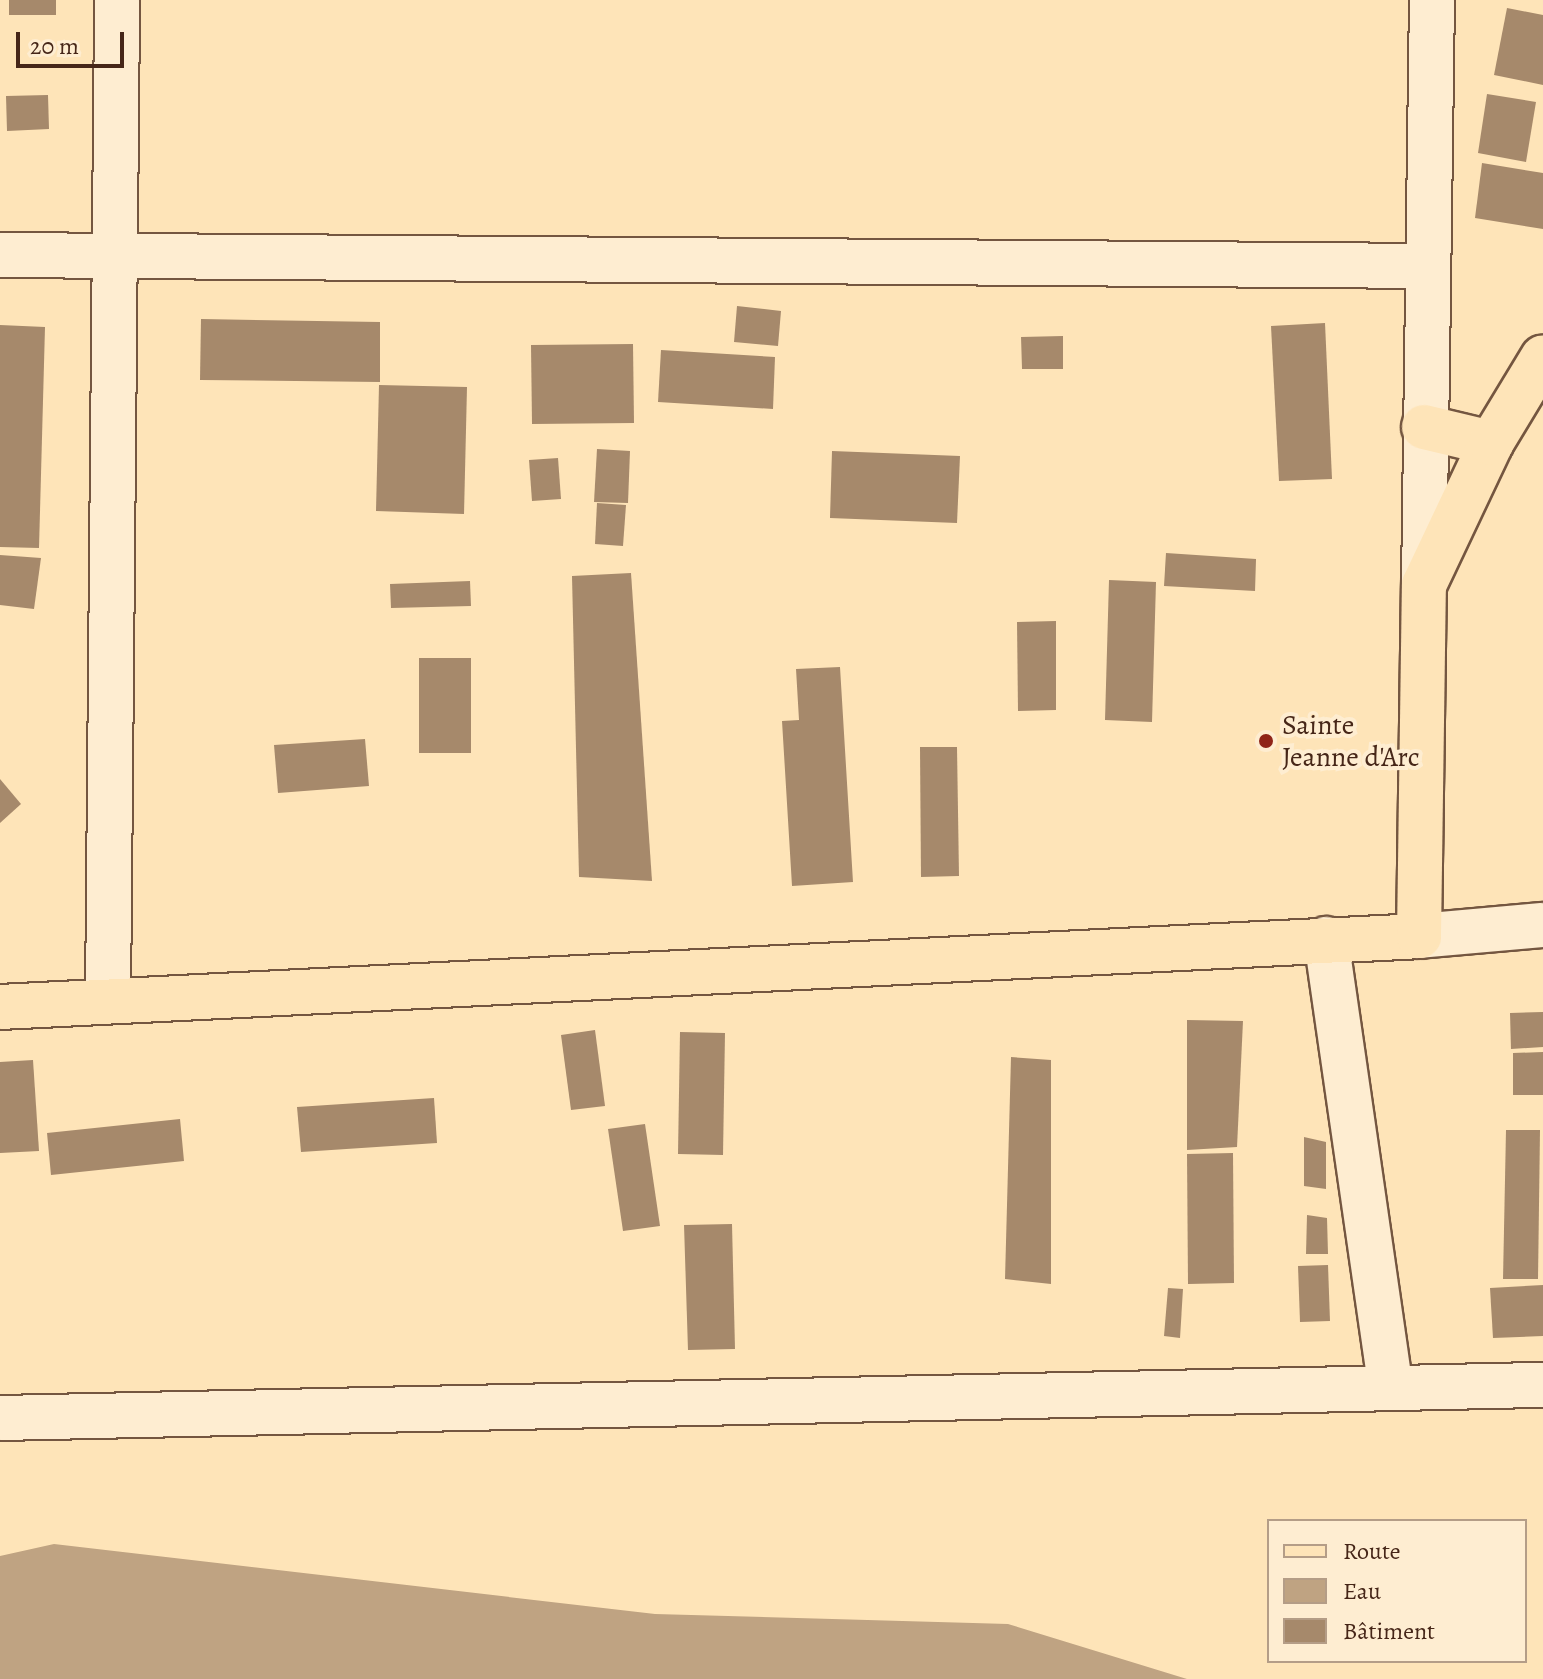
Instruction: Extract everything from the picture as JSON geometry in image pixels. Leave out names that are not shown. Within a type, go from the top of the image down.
[{"type":"main road","points":[[0,1007],[1419,936],[1424,585],[1491,443],[1543,357]]},
{"type":"main road","points":[[1424,427],[1491,443]]},
{"type":"street","points":[[108,1000],[111,261],[117,0]]},
{"type":"street","points":[[1424,585],[1425,266],[1432,0]]},
{"type":"street","points":[[0,255],[111,261],[1425,266]]},
{"type":"street","points":[[1419,936],[1543,925]]},
{"type":"street","points":[[1326,939],[1390,1384]]},
{"type":"street","points":[[0,1418],[1390,1384],[1543,1385]]},
{"type":"water","points":[[54,1544],[655,1614],[1008,1624],[1187,1679],[0,1679],[0,1556]]},
{"type":"building","points":[[9,0],[56,0],[56,15],[9,15]]},
{"type":"building","points":[[1507,8],[1543,15],[1543,85],[1494,75]]},
{"type":"building","points":[[1487,94],[1536,102],[1526,162],[1478,153]]},
{"type":"building","points":[[48,95],[49,129],[7,131],[6,96]]},
{"type":"building","points":[[1482,163],[1543,173],[1543,229],[1475,218]]},
{"type":"building","points":[[737,306],[781,311],[778,346],[734,342]]},
{"type":"building","points":[[201,319],[380,322],[380,382],[200,380]]},
{"type":"building","points":[[1325,323],[1332,479],[1279,481],[1271,326]]},
{"type":"building","points":[[0,325],[45,327],[39,548],[0,547]]},
{"type":"building","points":[[1063,336],[1063,369],[1022,369],[1021,337]]},
{"type":"building","points":[[633,344],[634,423],[532,424],[531,345]]},
{"type":"building","points":[[661,350],[775,357],[773,409],[658,402]]},
{"type":"building","points":[[379,385],[467,387],[464,514],[376,511]]},
{"type":"building","points":[[597,449],[630,451],[628,503],[594,502]]},
{"type":"building","points":[[832,451],[960,456],[957,523],[830,518]]},
{"type":"building","points":[[558,458],[561,499],[532,501],[529,460]]},
{"type":"building","points":[[597,503],[626,505],[623,546],[595,544]]},
{"type":"building","points":[[1166,553],[1256,559],[1255,591],[1164,586]]},
{"type":"building","points":[[0,555],[41,558],[34,609],[0,605]]},
{"type":"building","points":[[631,573],[652,881],[579,877],[572,576]]},
{"type":"building","points":[[1109,580],[1156,582],[1152,722],[1105,720]]},
{"type":"building","points":[[470,581],[471,606],[391,608],[390,584]]},
{"type":"building","points":[[1056,621],[1056,710],[1018,711],[1017,622]]},
{"type":"building","points":[[419,658],[471,658],[471,753],[419,753]]},
{"type":"building","points":[[840,667],[853,882],[792,886],[782,721],[799,720],[796,669]]},
{"type":"building","points":[[365,739],[369,786],[278,793],[274,745]]},
{"type":"building","points":[[920,747],[957,747],[959,876],[921,877]]},
{"type":"building","points":[[0,779],[21,804],[0,823]]},
{"type":"building","points":[[1543,1012],[1543,1047],[1511,1049],[1510,1013]]},
{"type":"building","points":[[1187,1020],[1243,1021],[1237,1147],[1187,1150]]},
{"type":"building","points":[[595,1030],[605,1106],[571,1110],[561,1035]]},
{"type":"building","points":[[680,1032],[725,1033],[723,1155],[678,1154]]},
{"type":"building","points":[[1543,1052],[1543,1095],[1513,1095],[1513,1053]]},
{"type":"building","points":[[1011,1057],[1051,1060],[1051,1284],[1005,1279]]},
{"type":"building","points":[[33,1060],[39,1151],[0,1153],[0,1062]]},
{"type":"building","points":[[434,1098],[437,1143],[301,1152],[297,1107]]},
{"type":"building","points":[[180,1119],[184,1161],[51,1175],[47,1133]]},
{"type":"building","points":[[645,1124],[660,1226],[623,1231],[608,1129]]},
{"type":"building","points":[[1506,1130],[1540,1130],[1538,1279],[1503,1279]]},
{"type":"building","points":[[1304,1137],[1326,1142],[1326,1189],[1304,1186]]},
{"type":"building","points":[[1233,1153],[1234,1283],[1188,1284],[1187,1154]]},
{"type":"building","points":[[1307,1215],[1327,1218],[1328,1254],[1306,1254]]},
{"type":"building","points":[[732,1224],[735,1349],[688,1350],[684,1225]]},
{"type":"building","points":[[1328,1265],[1330,1321],[1300,1322],[1298,1266]]},
{"type":"building","points":[[1543,1285],[1543,1336],[1493,1338],[1490,1288]]},
{"type":"building","points":[[1168,1288],[1183,1289],[1180,1338],[1164,1336]]},
{"type":"place","name":"Sainte Jeanne d'Arc","points":[[1266,741]]}]
